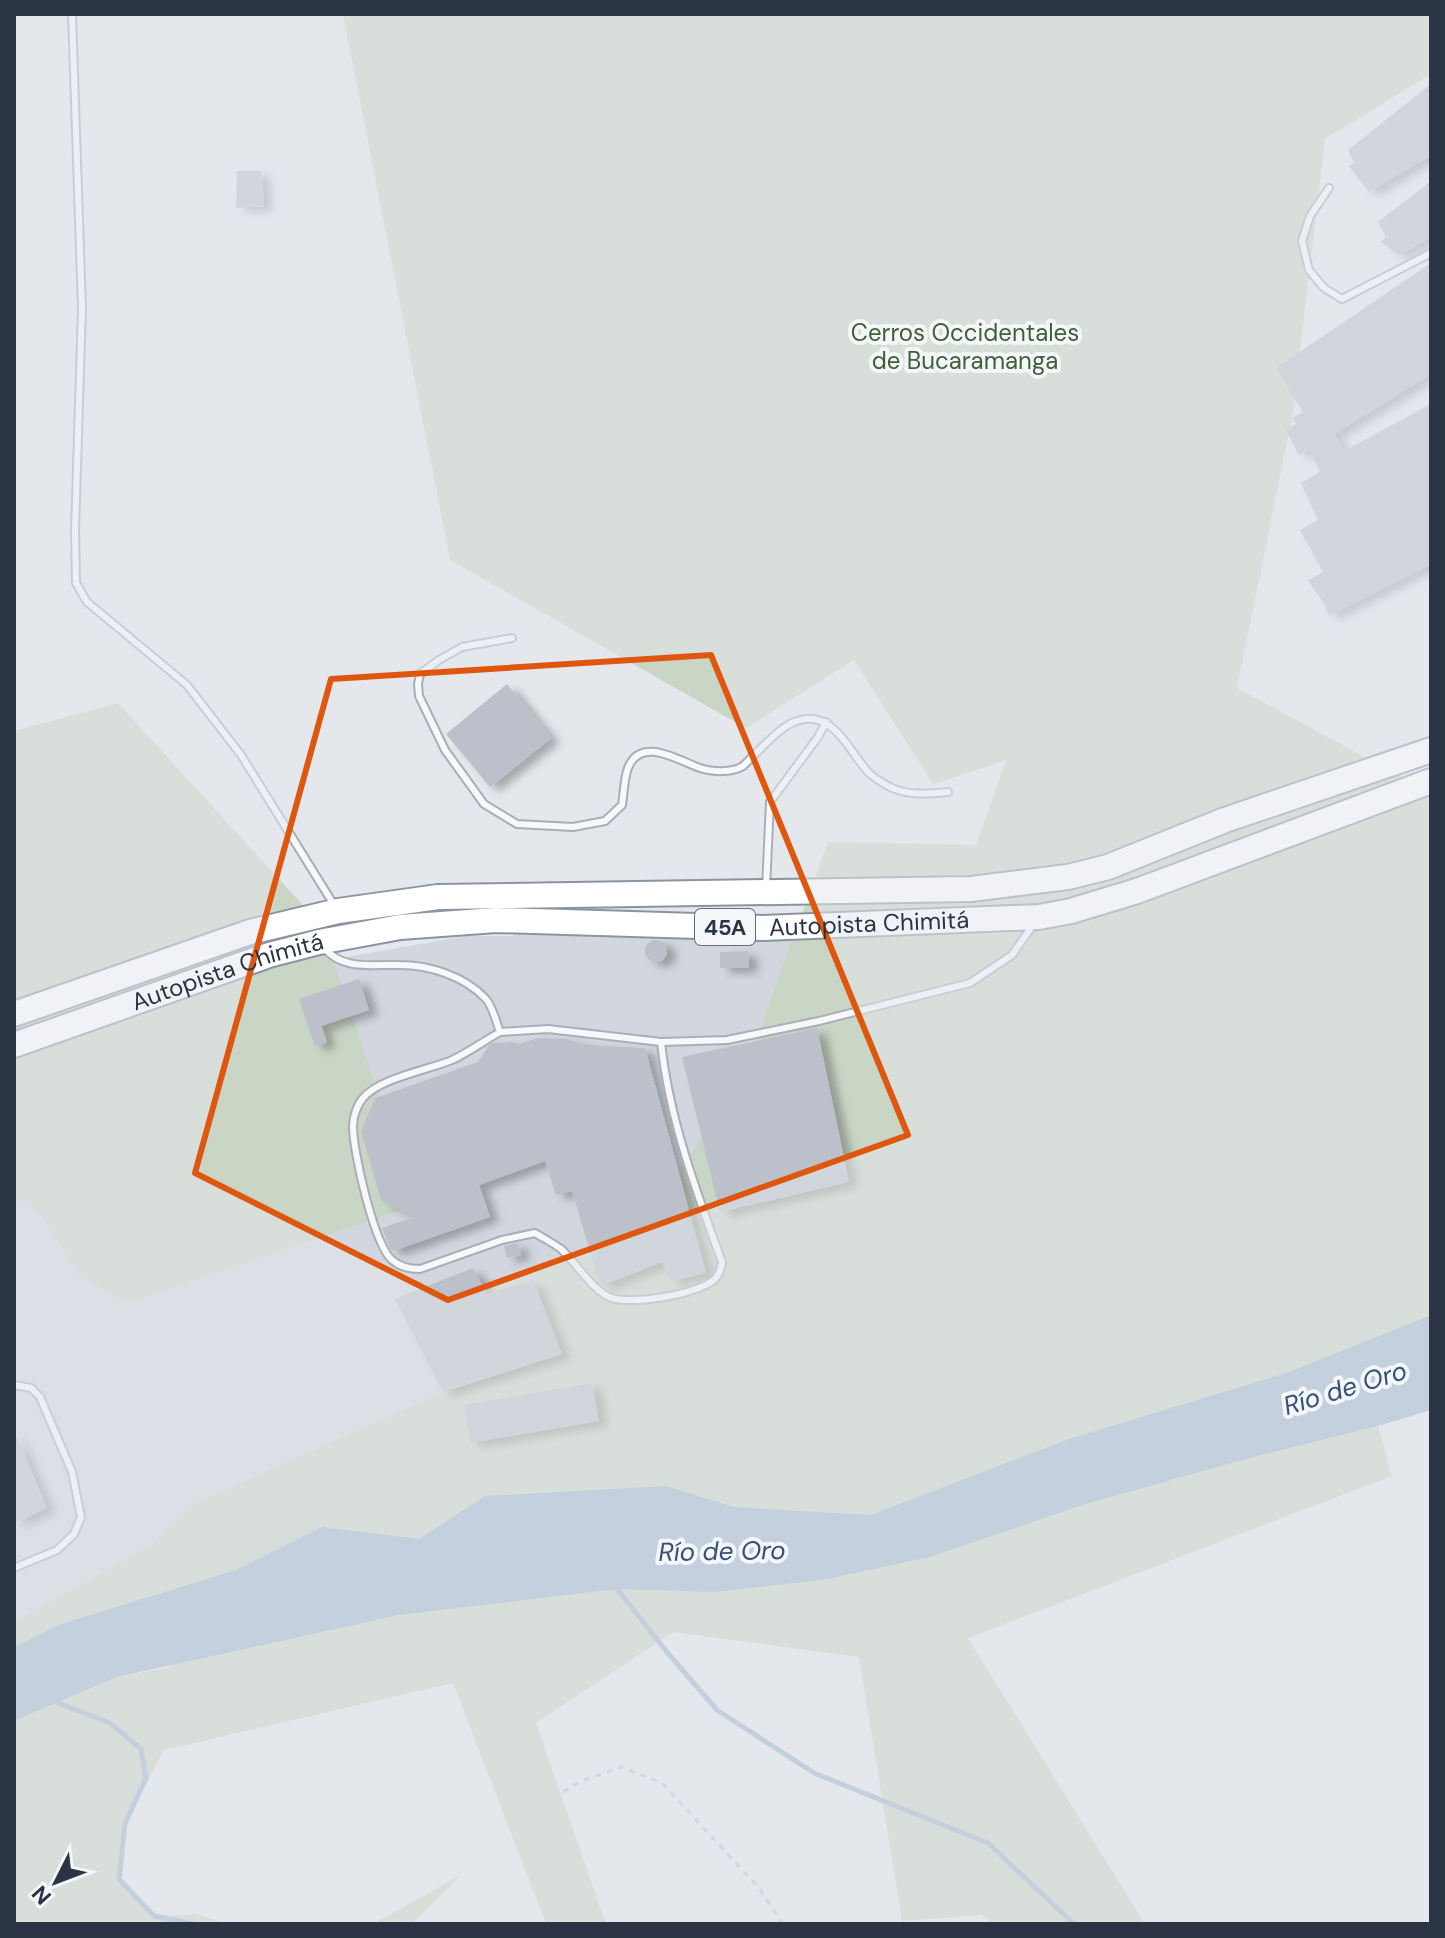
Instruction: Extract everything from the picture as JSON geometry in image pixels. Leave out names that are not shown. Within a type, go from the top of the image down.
[{"type":"highway","name":"Autopista Chimitá","points":[[14,1014],[250,932],[338,911],[438,897],[971,889],[1068,877],[1108,867],[1225,820],[1431,750]]},
{"type":"highway","name":"Autopista Chimitá","points":[[14,1045],[269,955],[400,927],[482,921],[763,928],[1039,917],[1071,911],[1137,891],[1431,781]]},
{"type":"lane","points":[[72,14],[82,308],[76,583],[87,602],[187,685],[241,755],[338,911]]},
{"type":"lane","points":[[1329,188],[1310,216],[1302,241],[1309,270],[1324,288],[1342,299],[1431,253]]},
{"type":"lane","points":[[512,638],[462,647],[420,674],[418,684],[419,696],[445,750],[484,804],[517,824],[573,827],[605,821],[622,805],[630,763],[641,753],[653,751],[703,769],[735,771],[786,726],[814,718],[826,722],[870,774],[891,788],[921,794],[948,792]]},
{"type":"lane","points":[[766,891],[770,802],[826,722]]},
{"type":"lane","points":[[661,1042],[675,1120],[692,1180],[722,1262],[721,1271],[714,1281],[686,1293],[643,1300],[618,1300],[605,1295],[560,1249],[535,1233],[502,1240],[420,1269],[408,1269],[392,1260],[381,1244],[353,1139],[353,1122],[363,1097],[383,1084],[452,1060],[500,1032],[548,1029],[661,1042],[727,1040],[819,1021],[970,983],[1012,955],[1039,917]]},
{"type":"lane","points":[[319,942],[336,959],[358,966],[403,965],[455,976],[487,999],[500,1032]]},
{"type":"lane","points":[[14,1385],[31,1388],[40,1397],[72,1472],[81,1517],[74,1534],[57,1550],[14,1568]]},
{"type":"path","points":[[563,1792],[581,1781],[622,1767],[662,1783],[759,1888],[783,1924]]},
{"type":"highlighted area","points":[[711,655],[908,1135],[448,1300],[195,1173],[331,679]]},
{"type":"shaded area","points":[[514,933],[957,933],[1045,1263],[194,1504],[151,1545],[14,1622],[14,1198],[39,1213],[79,1275],[284,968],[466,936],[513,936]]},
{"type":"green space","name":"Cerros Occidentales de Bucaramanga","points":[[343,14],[1431,14],[1431,74],[1325,139],[1292,418],[1237,688],[1431,793],[1431,1315],[1286,1373],[1182,1405],[1224,1465],[1378,1426],[1392,1476],[968,1638],[1145,1924],[992,1924],[982,1915],[902,1921],[859,1657],[673,1632],[536,1723],[606,1924],[546,1924],[453,1683],[164,1750],[125,1824],[119,1879],[154,1916],[196,1914],[227,1924],[14,1924],[14,1721],[117,1677],[171,1667],[58,1625],[14,1647],[14,1622],[151,1545],[194,1504],[455,1387],[429,1305],[615,1247],[735,1098],[828,842],[976,845],[1006,760],[933,784],[854,660],[746,728],[450,560]]},
{"type":"green space","points":[[118,703],[321,925],[417,1205],[126,1303],[79,1275],[39,1213],[14,1198],[14,731]]},
{"type":"green space","points":[[461,1875],[412,1924],[373,1924]]},
{"type":"water","name":"Río de Oro","points":[[1431,1315],[1431,1410],[1079,1506],[930,1557],[822,1580],[714,1592],[617,1589],[399,1615],[117,1677],[14,1721],[14,1647],[58,1625],[236,1570],[322,1527],[419,1539],[485,1496],[666,1486],[734,1507],[871,1515],[1069,1439],[1286,1373]]},
{"type":"building","points":[[1431,84],[1431,155],[1369,192],[1349,166],[1354,163],[1348,150]]},
{"type":"building","points":[[237,171],[261,171],[264,206],[236,208]]},
{"type":"building","points":[[1431,181],[1431,237],[1399,255],[1381,242],[1386,237],[1378,222]]},
{"type":"building","points":[[1431,263],[1431,374],[1334,434],[1344,451],[1431,404],[1431,564],[1329,616],[1308,580],[1323,572],[1300,530],[1318,520],[1301,483],[1320,472],[1309,449],[1299,455],[1286,430],[1296,424],[1292,418],[1303,412],[1276,368]]},
{"type":"building","points":[[507,684],[551,738],[490,787],[446,734]]},
{"type":"building","points":[[656,940],[664,943],[667,951],[664,959],[656,962],[648,959],[645,951],[648,943]]},
{"type":"building","points":[[748,951],[749,968],[720,968],[720,952]]},
{"type":"building","points":[[359,979],[369,1010],[321,1026],[327,1042],[315,1047],[299,999]]},
{"type":"building","points":[[817,1028],[849,1182],[720,1212],[682,1057]]},
{"type":"building","points":[[537,1038],[566,1039],[586,1045],[645,1048],[706,1273],[671,1281],[662,1262],[603,1285],[600,1283],[572,1191],[556,1195],[545,1161],[479,1185],[490,1217],[393,1251],[390,1248],[382,1228],[414,1217],[381,1200],[361,1131],[375,1098],[478,1062],[493,1043],[519,1044]]},
{"type":"building","points":[[518,1243],[521,1255],[507,1258],[504,1246]]},
{"type":"building","points":[[473,1268],[487,1294],[533,1280],[562,1354],[443,1392],[395,1299]]},
{"type":"building","points":[[592,1383],[599,1421],[470,1443],[464,1405]]},
{"type":"building","points":[[14,1431],[47,1508],[14,1523]]},
{"type":"waterway","points":[[614,1585],[717,1710],[814,1773],[988,1843],[1074,1924]]},
{"type":"waterway","points":[[53,1701],[110,1723],[141,1749],[146,1778],[125,1824],[119,1879],[154,1916],[193,1924]]}]
